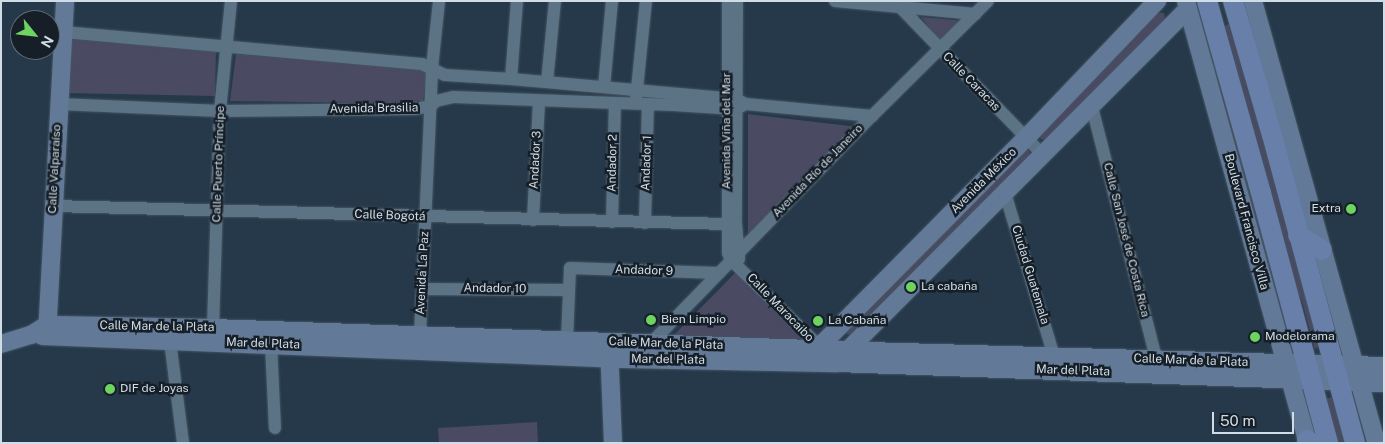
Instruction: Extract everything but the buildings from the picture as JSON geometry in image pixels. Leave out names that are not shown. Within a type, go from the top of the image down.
[{"type":"main road","name":"Calle Valparaíso","points":[[42,332],[53,206],[65,1]]},
{"type":"main road","name":"Avenida México","points":[[817,356],[1157,1]]},
{"type":"main road","name":"Boulevard Francisco Villa","points":[[1207,1],[1262,193],[1328,443]]},
{"type":"main road","points":[[1233,1],[1272,135],[1355,443]]},
{"type":"main road","points":[[1253,1],[1376,443]]},
{"type":"main road","name":"Avenida México","points":[[842,356],[1092,107],[1187,5]]},
{"type":"main road","name":"Boulevard Francisco Villa","points":[[1187,5],[1287,371],[1309,442]]},
{"type":"main road","points":[[1298,235],[1322,250]]},
{"type":"main road","name":"Calle Mar de la Plata","points":[[42,332],[213,328],[567,340],[615,350],[651,343],[817,356]]},
{"type":"main road","name":"Mar del Plata","points":[[42,332],[170,341],[842,356],[1357,373]]},
{"type":"main road","points":[[1,344],[42,332]]},
{"type":"main road","points":[[613,443],[615,350]]},
{"type":"main road","points":[[615,350],[624,443]]},
{"type":"main road","name":"Calle Mar de la Plata","points":[[842,356],[1054,356],[1158,367]]},
{"type":"main road","points":[[1357,373],[1384,366]]},
{"type":"main road","points":[[1357,373],[1384,382]]},
{"type":"street","name":"Calle Puerto Príncipe","points":[[213,328],[220,111],[231,1]]},
{"type":"street","name":"Avenida La Paz","points":[[420,335],[432,68],[439,1]]},
{"type":"street","points":[[511,79],[517,1]]},
{"type":"street","points":[[547,82],[555,1]]},
{"type":"street","points":[[604,87],[612,1]]},
{"type":"street","name":"Andador 1","points":[[645,223],[642,104],[637,90],[646,1]]},
{"type":"street","name":"Avenida Viña del Mar","points":[[728,1],[734,104],[736,260]]},
{"type":"street","name":"Avenida Viña del Mar","points":[[736,260],[728,252],[727,224],[734,104],[737,1]]},
{"type":"street","points":[[836,1],[975,14]]},
{"type":"street","name":"Avenida Río de Janeiro","points":[[651,343],[719,273],[736,260],[872,116],[988,1]]},
{"type":"street","name":"Calle Caracas","points":[[900,7],[1043,156]]},
{"type":"street","name":"Avenida Brasilia","points":[[62,32],[422,64],[445,75],[637,90],[734,104],[872,116]]},
{"type":"street","name":"Avenida Brasilia","points":[[58,104],[220,111],[414,109],[430,106],[436,101],[453,97],[642,104],[734,104]]},
{"type":"street","name":"Andador 3","points":[[534,220],[539,101]]},
{"type":"street","name":"Andador 2","points":[[612,222],[615,103]]},
{"type":"street","name":"Calle San José de Costa Rica","points":[[1092,107],[1158,367]]},
{"type":"street","name":"Ciudad Guatemala","points":[[1005,193],[1054,356]]},
{"type":"street","name":"Calle Bogotá","points":[[53,206],[727,224]]},
{"type":"street","name":"Calle Maracaibo","points":[[736,260],[812,340],[817,356]]},
{"type":"street","name":"Andador 9","points":[[569,290],[570,268],[719,273]]},
{"type":"street","name":"Andador 10","points":[[422,289],[569,290]]},
{"type":"street","points":[[567,340],[569,290]]},
{"type":"street","points":[[170,341],[183,443]]},
{"type":"street","points":[[271,344],[275,428]]},
{"type":"shaded area","points":[[1153,13],[1164,13],[1166,24],[1046,142],[1040,138],[1039,135]]},
{"type":"shaded area","points":[[921,17],[965,21],[942,45]]},
{"type":"shaded area","points":[[1206,19],[1297,348],[1290,351],[1198,23]]},
{"type":"shaded area","points":[[1229,24],[1258,109],[1321,346],[1315,349],[1302,301],[1293,283],[1219,28]]},
{"type":"shaded area","points":[[68,39],[216,50],[215,96],[66,93]]},
{"type":"shaded area","points":[[236,54],[427,70],[423,104],[230,101]]},
{"type":"shaded area","points":[[748,114],[858,127],[748,236]]},
{"type":"shaded area","points":[[1024,150],[1029,151],[1030,155],[853,335],[846,334],[843,330]]},
{"type":"shaded area","points":[[736,272],[804,340],[672,337]]},
{"type":"shaded area","points":[[1334,396],[1348,443],[1337,443],[1326,399]]},
{"type":"shaded area","points":[[537,422],[538,443],[439,443],[438,428]]},
{"type":"place","name":"Extra","points":[[1351,209]]},
{"type":"place","name":"La cabaña","points":[[911,287]]},
{"type":"place","name":"Bien Limpio","points":[[651,320]]},
{"type":"place","name":"La Cabaña","points":[[818,321]]},
{"type":"place","name":"Modelorama","points":[[1255,337]]},
{"type":"place","name":"DIF de Joyas","points":[[110,389]]}]
